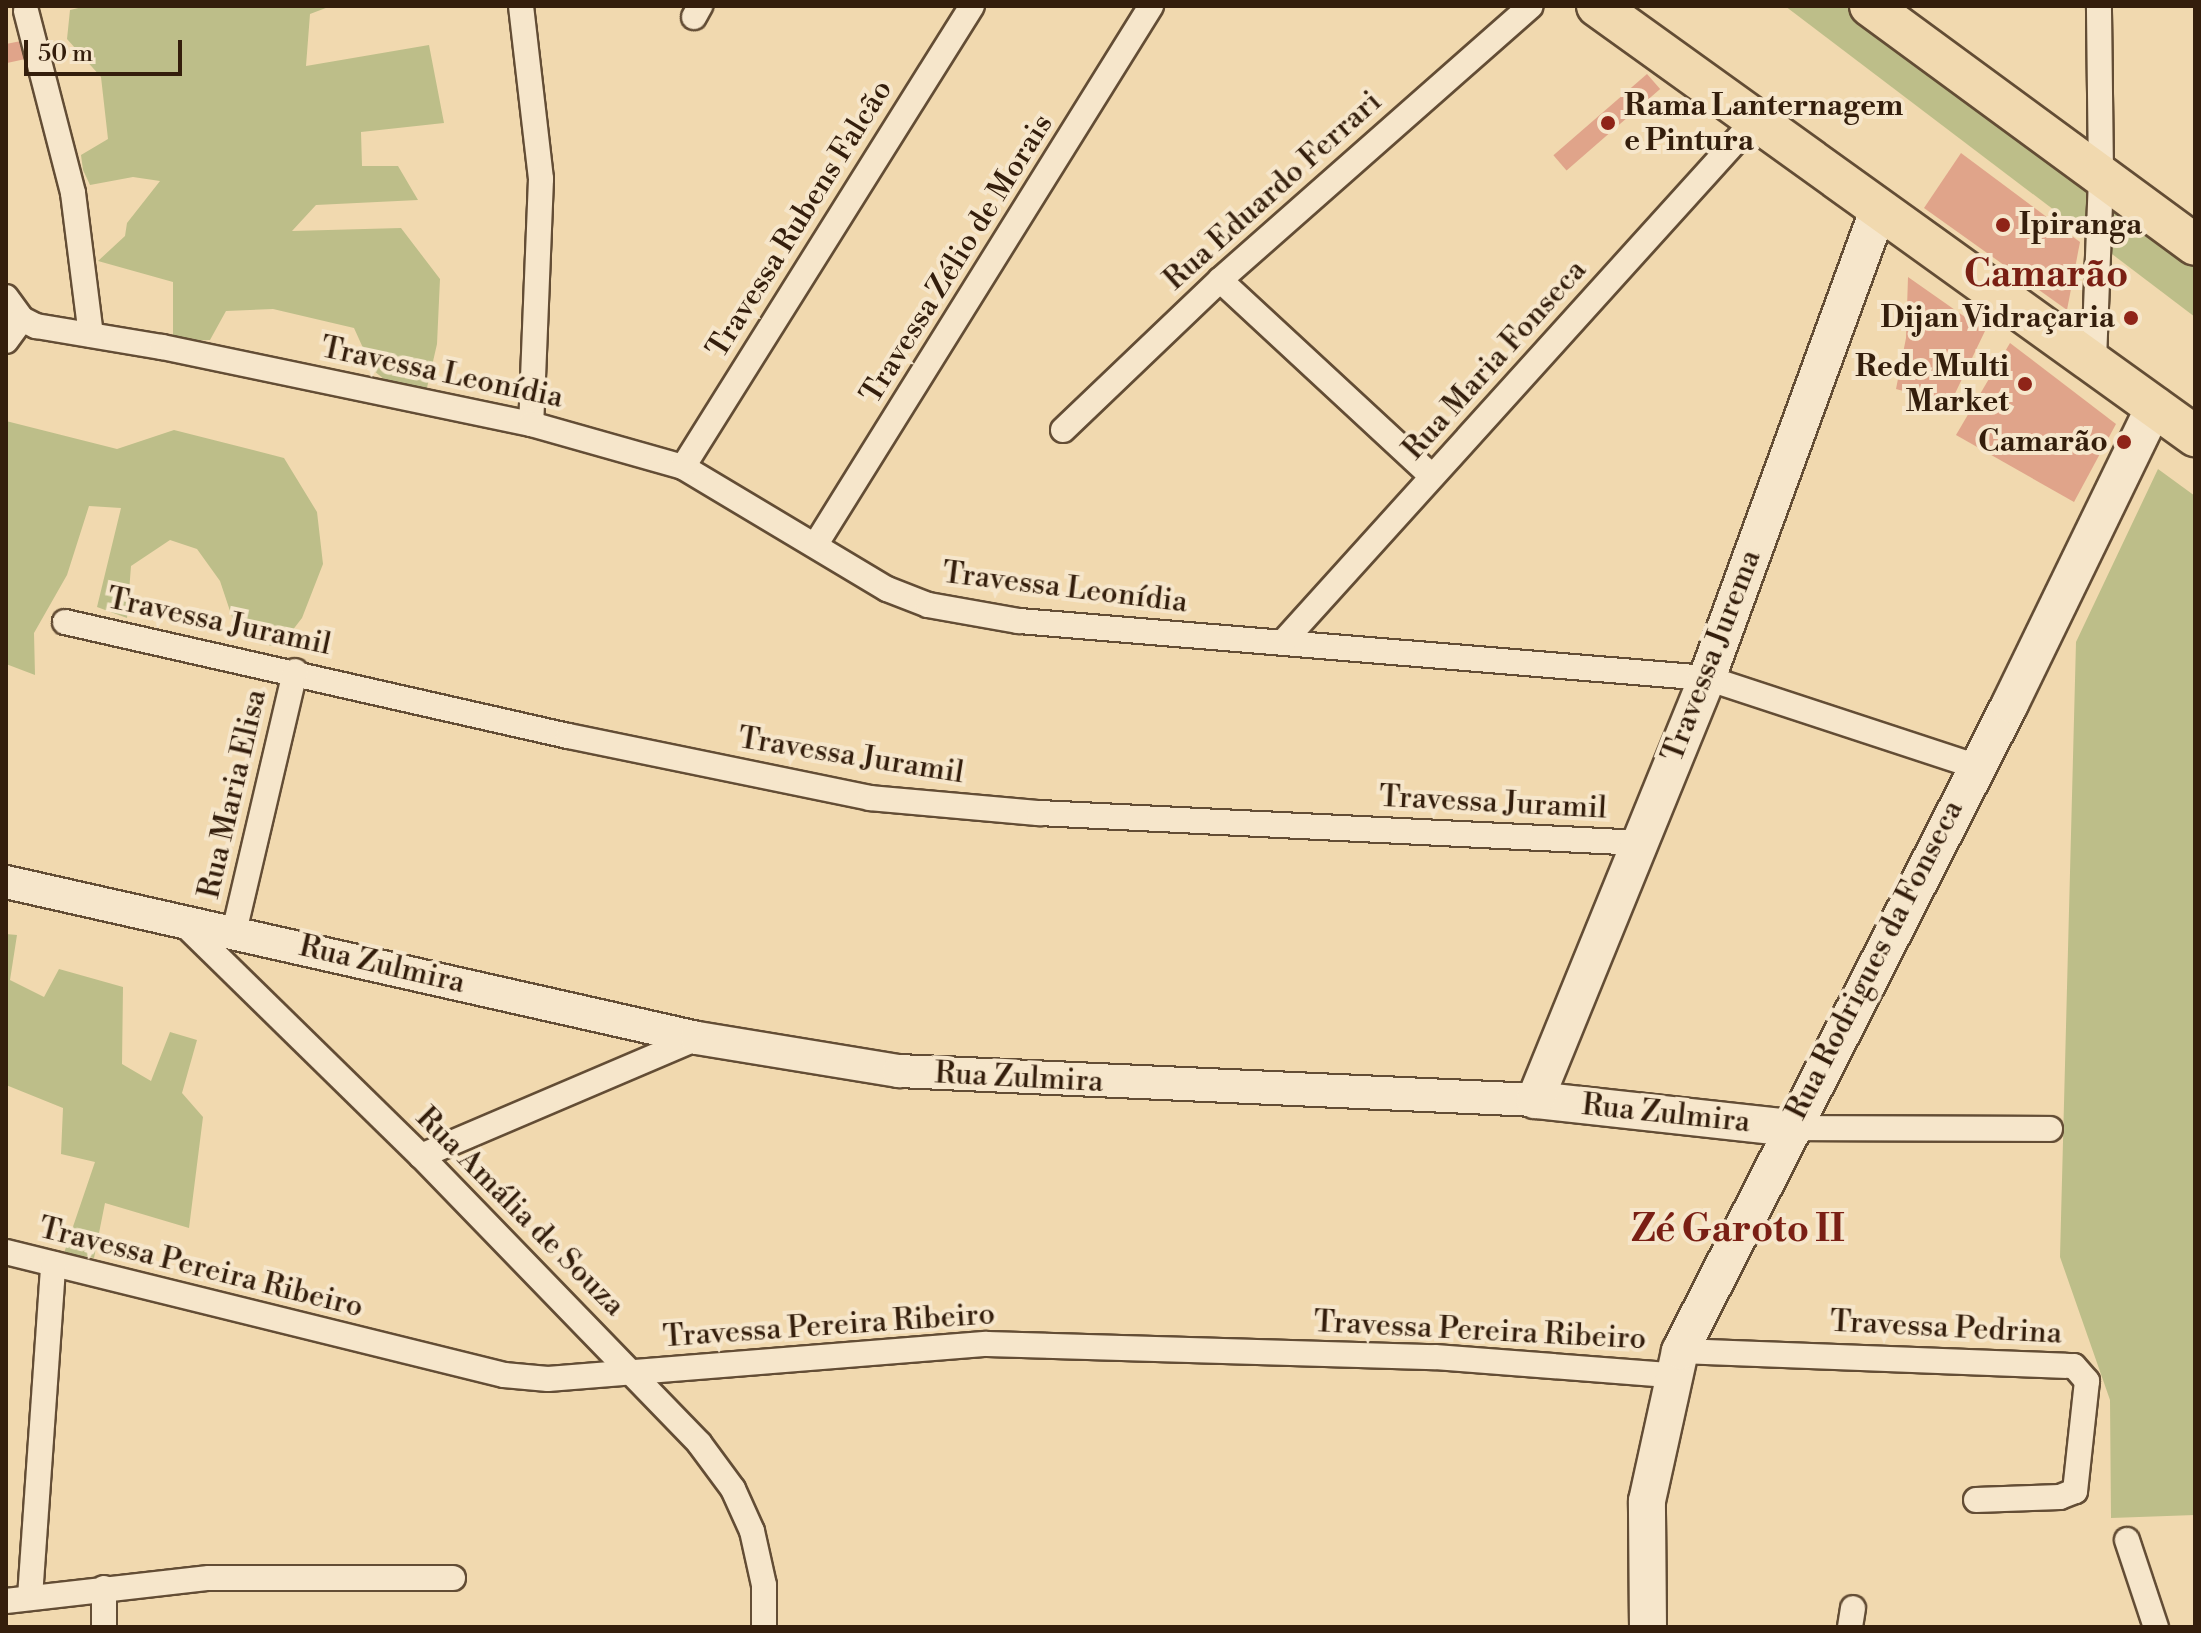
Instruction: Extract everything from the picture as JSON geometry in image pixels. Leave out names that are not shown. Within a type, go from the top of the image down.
[{"type":"main road","points":[[1597,6],[1754,121],[2094,360],[2195,436]]},
{"type":"main road","points":[[1870,6],[2195,245]]},
{"type":"main road","name":"Travessa Jurema","points":[[1535,1100],[1707,678],[1879,208]]},
{"type":"main road","name":"Rua Rodrigues da Fonseca","points":[[1648,1627],[1647,1501],[1675,1363],[1790,1128],[2155,405]]},
{"type":"main road","name":"Rua Zulmira","points":[[1535,1100],[1790,1128]]},
{"type":"street","points":[[521,6],[541,179],[531,424]]},
{"type":"street","name":"Travessa Rubens Falcão","points":[[683,467],[972,6]]},
{"type":"street","name":"Travessa Zélio de Morais","points":[[816,544],[1151,6]]},
{"type":"street","name":"Rua Eduardo Ferrari","points":[[1063,430],[1220,280],[1531,6]]},
{"type":"street","points":[[2094,360],[2101,175],[2099,6]]},
{"type":"street","points":[[26,11],[73,193],[91,335]]},
{"type":"street","name":"Rua Maria Fonseca","points":[[1283,642],[1754,121]]},
{"type":"street","points":[[1220,280],[1432,476]]},
{"type":"street","points":[[6,297],[22,319],[6,341]]},
{"type":"street","name":"Travessa Leonídia","points":[[22,319],[531,424],[683,467],[887,589],[928,605],[1019,621],[1707,678],[1974,766]]},
{"type":"street","name":"Travessa Juramil","points":[[65,622],[295,671],[568,736],[870,798],[1039,813],[1641,843]]},
{"type":"street","name":"Rua Maria Elisa","points":[[234,932],[295,671]]},
{"type":"street","name":"Rua Zulmira","points":[[6,882],[697,1038],[972,1077],[1535,1100]]},
{"type":"street","name":"Rua Amália de Souza","points":[[182,922],[421,1156],[699,1443],[733,1489],[752,1531],[764,1585],[764,1627]]},
{"type":"street","points":[[421,1156],[697,1038]]},
{"type":"street","name":"Rua Zulmira","points":[[1790,1128],[2050,1129]]},
{"type":"street","name":"Travessa Pereira Ribeiro","points":[[6,1252],[504,1375],[548,1379],[987,1344],[1675,1363]]},
{"type":"street","points":[[30,1597],[53,1264]]},
{"type":"street","name":"Travessa Pedrina","points":[[1675,1363],[2074,1366],[2087,1381],[2075,1491],[2060,1497],[1976,1500]]},
{"type":"street","points":[[2127,1540],[2156,1627]]},
{"type":"street","points":[[6,1601],[209,1578],[453,1578]]},
{"type":"street","points":[[104,1588],[104,1627]]},
{"type":"green space","points":[[87,6],[331,6],[310,14],[306,66],[429,45],[444,123],[361,132],[362,166],[398,166],[418,200],[316,205],[292,231],[401,228],[440,279],[437,344],[426,392],[397,390],[373,370],[354,328],[273,309],[226,311],[210,340],[173,341],[173,282],[98,261],[125,236],[127,223],[160,181],[133,177],[90,185],[83,170],[81,155],[108,139],[101,77],[67,39],[70,10]]},
{"type":"green space","points":[[1785,6],[1866,6],[2195,261],[2195,317]]},
{"type":"green space","points":[[6,421],[117,449],[174,430],[284,458],[317,512],[323,564],[302,618],[285,640],[271,646],[238,635],[220,581],[197,549],[170,540],[131,566],[127,618],[97,607],[121,508],[89,506],[67,575],[34,633],[35,675],[6,664]]},
{"type":"green space","points":[[2158,469],[2195,496],[2195,1515],[2111,1518],[2110,1400],[2060,1257],[2076,642]]},
{"type":"green space","points":[[6,934],[17,935],[10,980],[44,997],[59,969],[123,987],[122,1064],[151,1081],[170,1032],[197,1040],[182,1093],[203,1117],[189,1228],[105,1203],[94,1258],[64,1253],[95,1162],[61,1154],[63,1108],[6,1085]]},
{"type":"building","points":[[26,40],[30,58],[7,63],[6,44]]},
{"type":"building","name":"Rama Lanternagem e Pintura","points":[[1647,74],[1660,89],[1567,170],[1553,155]]},
{"type":"building","name":"Ipiranga","points":[[1961,153],[2080,242],[2067,310],[1924,208]]},
{"type":"building","points":[[1908,277],[1985,331],[1950,404],[1896,389],[1906,338]]},
{"type":"building","name":"Rede Multi Market","points":[[2010,343],[2116,424],[2074,502],[1956,435]]},
{"type":"place","name":"Rama Lanternagem e Pintura","points":[[1608,123]]},
{"type":"place","name":"Ipiranga","points":[[2003,225]]},
{"type":"place","name":"Dijan Vidraçaria","points":[[2131,318]]},
{"type":"place","name":"Rede Multi Market","points":[[2025,384]]},
{"type":"place","name":"Camarão","points":[[2124,442]]},
{"type":"district","name":"Camarão","points":[[2046,275]]},
{"type":"district","name":"Zé Garoto II","points":[[1738,1230]]}]
